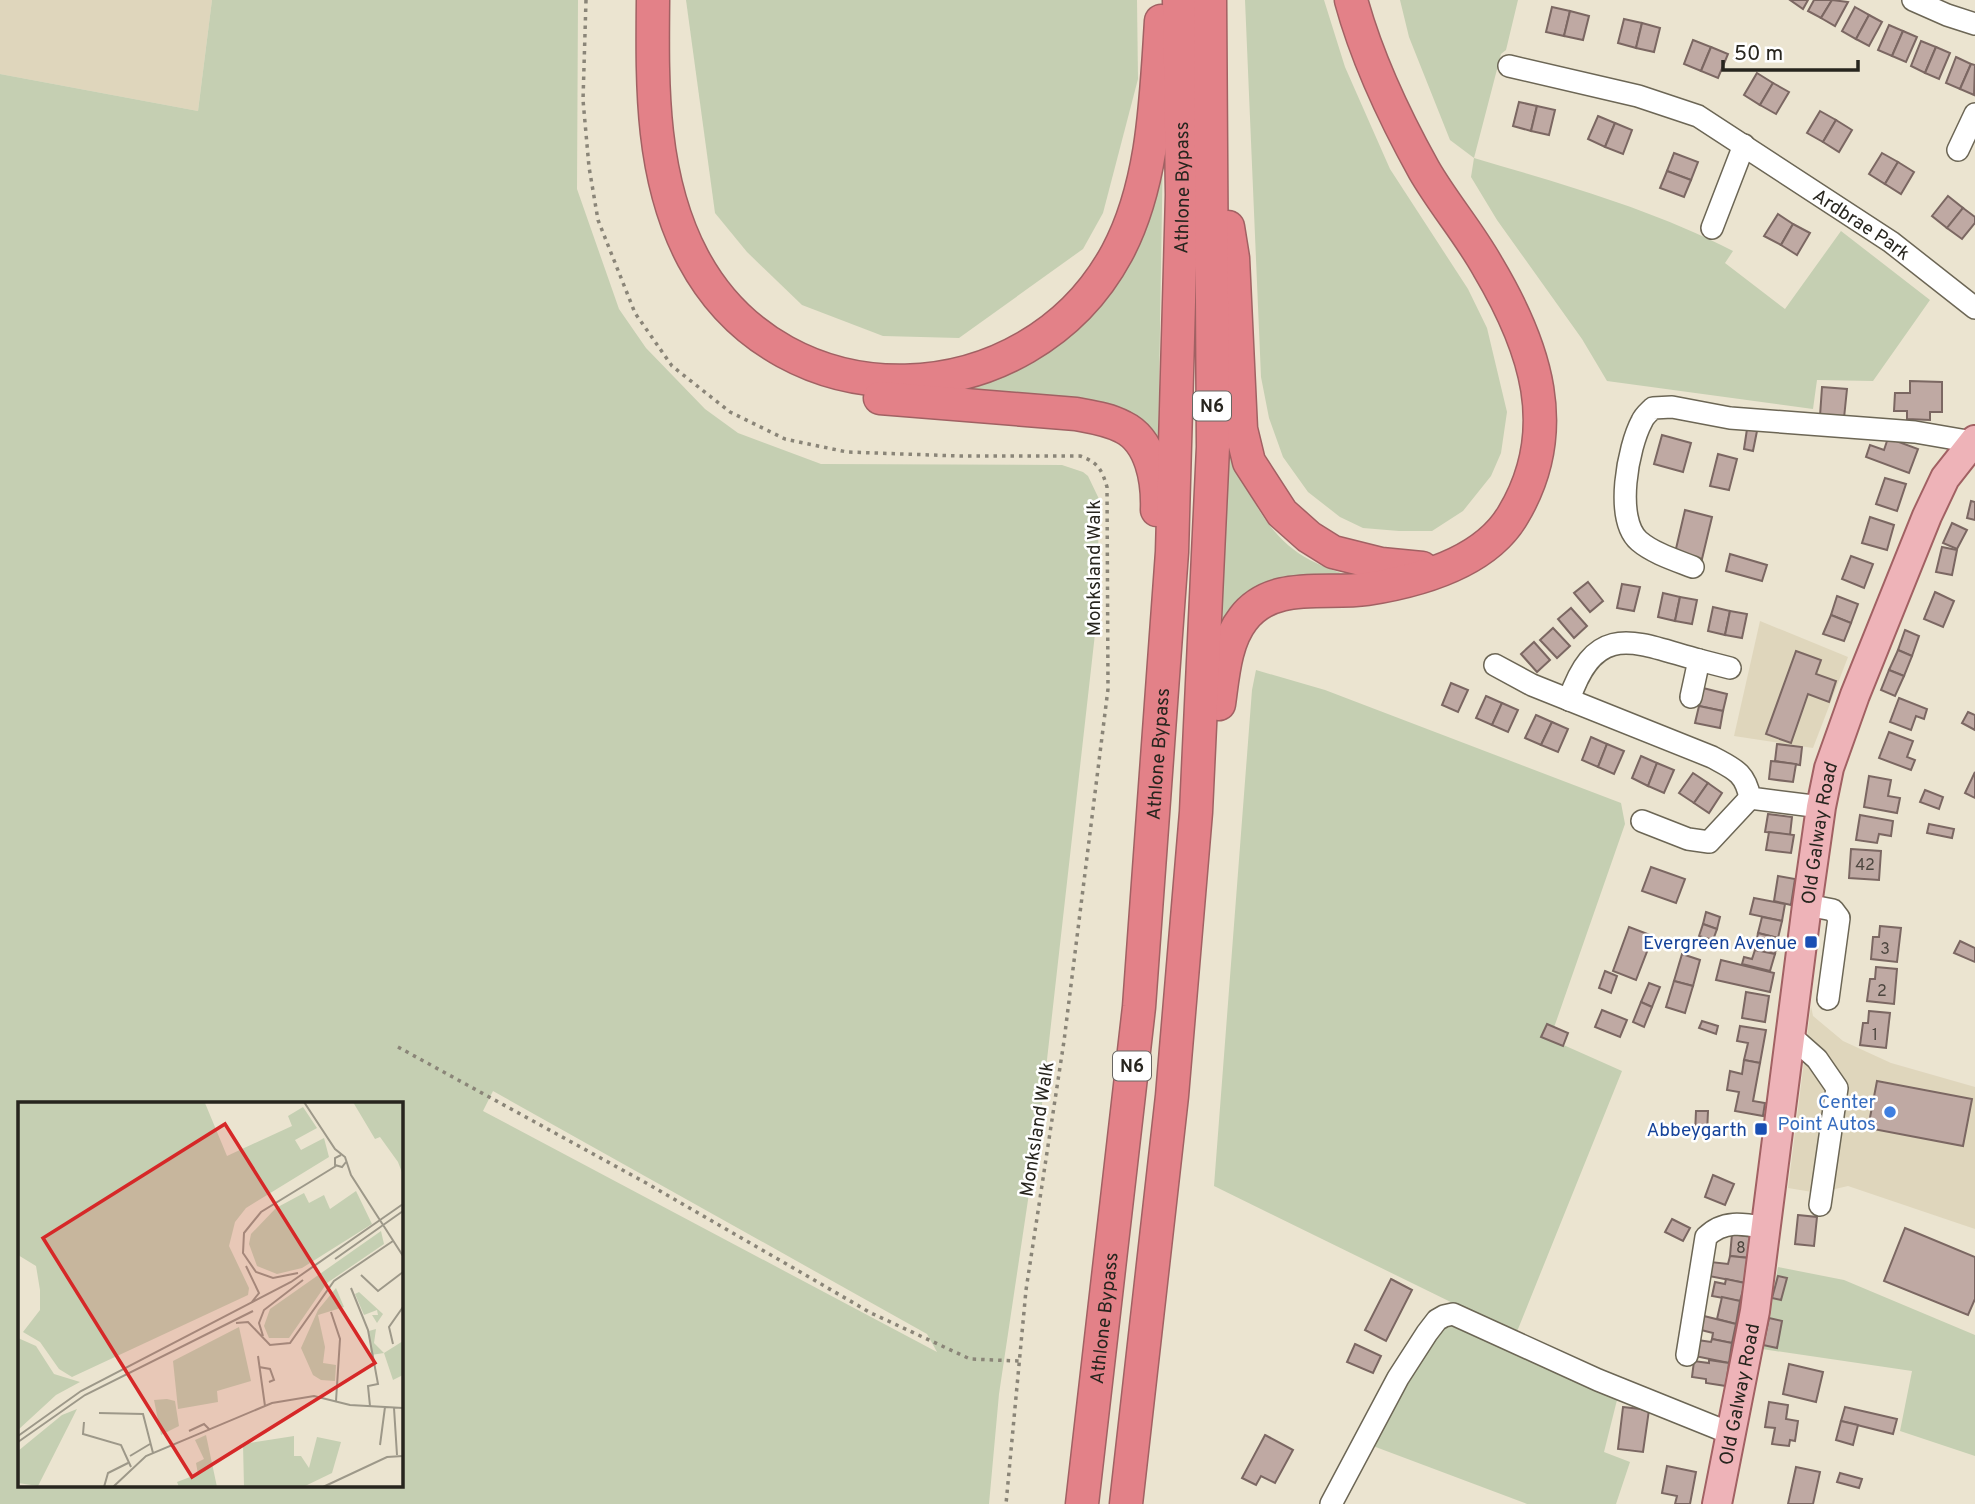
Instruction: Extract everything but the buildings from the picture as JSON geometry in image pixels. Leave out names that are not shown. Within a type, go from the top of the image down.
[{"type":"highway","points":[[634,0],[632,85],[635,131],[645,183],[661,236],[678,270],[699,302],[731,337],[770,366],[820,388],[895,400],[1076,414],[1104,419],[1126,428],[1138,440],[1150,460],[1157,491],[1156,565],[1166,626]]},
{"type":"highway","points":[[653,0],[653,63],[659,156],[678,227],[694,260],[733,314],[762,338],[797,359],[872,381],[908,382],[953,376],[1022,351],[1058,325],[1094,288],[1117,253],[1134,213],[1146,168],[1153,124],[1163,0]]},
{"type":"highway","name":"Athlone Bypass","points":[[1082,1504],[1139,1007],[1172,538],[1181,221],[1179,0]]},
{"type":"highway","name":"Athlone Bypass","points":[[1126,1504],[1172,1096],[1196,812],[1213,447],[1210,0]]},
{"type":"highway","points":[[1196,812],[1225,664],[1233,633],[1244,616],[1261,603],[1294,591],[1366,589],[1444,570],[1479,551],[1509,522],[1524,496],[1535,464],[1541,430],[1540,400],[1532,363],[1514,317],[1488,267],[1425,171],[1402,127],[1373,63],[1351,0]]},
{"type":"highway","points":[[1210,116],[1233,258],[1241,429],[1249,462],[1282,513],[1309,537],[1333,551],[1381,564],[1444,570]]},
{"type":"main road","name":"Old Galway Road","points":[[1717,1504],[1755,1311],[1821,807],[1837,741],[1917,537],[1945,478],[1974,441]]},
{"type":"street","points":[[1913,0],[1947,15],[1975,23]]},
{"type":"street","name":"Ardbrae Park","points":[[1509,66],[1638,96],[1698,116],[1891,242],[1975,308]]},
{"type":"street","points":[[1958,150],[1975,114]]},
{"type":"street","points":[[1712,228],[1744,145]]},
{"type":"street","points":[[1693,567],[1637,540],[1627,521],[1624,497],[1632,450],[1642,419],[1653,408],[1672,407],[1730,418],[1915,432],[1974,441]]},
{"type":"street","points":[[1569,700],[1576,681],[1586,666],[1603,648],[1611,644],[1633,642],[1730,668]]},
{"type":"street","points":[[1691,697],[1699,660]]},
{"type":"street","points":[[1495,665],[1532,685],[1712,757],[1745,779],[1750,798]]},
{"type":"street","points":[[1750,798],[1821,807]]},
{"type":"street","points":[[1642,821],[1688,839],[1709,842],[1750,798]]},
{"type":"street","points":[[1807,905],[1832,910],[1839,918],[1828,999]]},
{"type":"street","points":[[1791,1036],[1817,1059],[1837,1088],[1820,1205]]},
{"type":"street","points":[[1687,1355],[1706,1237],[1725,1225],[1746,1224],[1767,1228]]},
{"type":"street","points":[[1331,1504],[1398,1378],[1427,1333],[1444,1315],[1453,1314],[1598,1380],[1732,1434]]},
{"type":"path","name":"Monksland Walk","points":[[586,0],[583,100],[589,167],[598,220],[635,313],[672,366],[730,412],[785,439],[847,452],[1080,456],[1092,461],[1101,470],[1107,487],[1108,689],[1064,1041],[1028,1276],[1006,1504]]},
{"type":"path","points":[[398,1047],[648,1184],[871,1313],[970,1359],[1019,1361]]},
{"type":"shaded area","points":[[0,0],[212,0],[198,111],[0,74]]},
{"type":"shaded area","points":[[1760,621],[1848,657],[1813,748],[1734,736]]},
{"type":"shaded area","points":[[1811,1006],[1813,1016],[1843,1041],[1891,1063],[1975,1087],[1975,1229],[1848,1186],[1818,1193],[1788,1188]]},
{"type":"green space","points":[[212,0],[578,0],[577,189],[619,309],[646,348],[705,409],[738,433],[821,464],[1062,465],[1088,476],[1099,499],[1097,616],[1041,1113],[999,1394],[989,1504],[0,1504],[0,74],[198,111]],"holes":[[[493,1091],[927,1334],[937,1352],[483,1111]]]},
{"type":"green space","points":[[686,0],[1137,0],[1138,79],[1103,213],[1083,249],[959,338],[883,336],[802,305],[747,252],[715,213]]},
{"type":"green space","points":[[1245,0],[1324,0],[1345,67],[1390,169],[1468,289],[1487,328],[1507,412],[1501,453],[1491,476],[1463,511],[1432,531],[1363,528],[1340,517],[1308,492],[1283,457],[1269,418],[1261,377]]},
{"type":"green space","points":[[1400,0],[1518,0],[1474,158],[1450,140],[1409,37]]},
{"type":"green space","points":[[1163,144],[1158,451],[1151,445],[911,395],[1038,356],[1062,339],[1085,317]]},
{"type":"green space","points":[[1474,158],[1606,198],[1671,222],[1733,251],[1725,263],[1785,309],[1841,231],[1930,300],[1873,381],[1817,380],[1813,409],[1607,381],[1582,339],[1497,220],[1471,177]]},
{"type":"green space","points":[[1227,435],[1248,489],[1268,523],[1280,537],[1310,560],[1357,578],[1221,630]]},
{"type":"green space","points":[[1256,670],[1325,690],[1621,803],[1625,824],[1550,1039],[1622,1071],[1516,1334],[1214,1186],[1252,690]]},
{"type":"green space","points":[[1778,1267],[1844,1280],[1975,1335],[1975,1456],[1900,1431],[1912,1371],[1762,1349]]},
{"type":"green space","points":[[1460,1322],[1618,1396],[1604,1452],[1630,1462],[1616,1504],[1527,1504],[1373,1446],[1394,1401],[1439,1329]]},
{"type":"place","name":"Evergreen Avenue","points":[[1811,942]]},
{"type":"place","name":"Center Point Autos","points":[[1890,1112]]},
{"type":"place","name":"Abbeygarth","points":[[1761,1129]]}]
